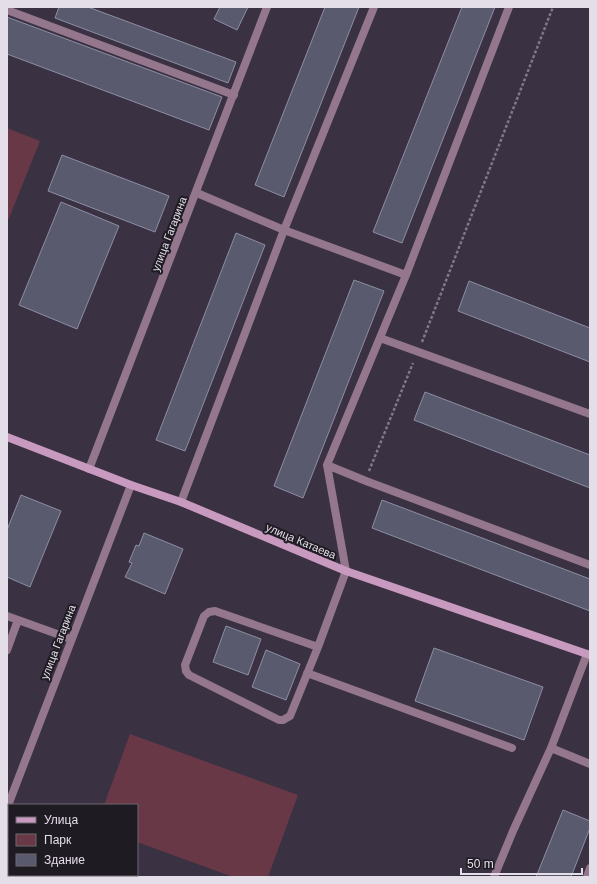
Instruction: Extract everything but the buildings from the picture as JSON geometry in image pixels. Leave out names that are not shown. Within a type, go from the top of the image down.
[{"type":"street","name":"улица Гагарина","points":[[89,469],[197,193],[267,7]]},
{"type":"street","points":[[181,502],[284,230],[374,7]]},
{"type":"street","points":[[318,647],[215,611],[209,612],[204,616],[185,665],[186,671],[189,675],[278,720],[283,720],[290,716],[318,647],[346,571],[327,465],[406,275],[509,7]]},
{"type":"street","points":[[7,10],[234,95]]},
{"type":"street","points":[[197,193],[284,230],[406,275]]},
{"type":"street","points":[[380,338],[590,414]]},
{"type":"street","name":"улица Катаева","points":[[7,437],[131,485],[181,502],[346,571],[589,655]]},
{"type":"street","points":[[327,465],[590,565]]},
{"type":"street","name":"улица Гагарина","points":[[9,804],[131,485]]},
{"type":"street","points":[[7,616],[71,640]]},
{"type":"street","points":[[7,650],[18,620]]},
{"type":"street","points":[[494,877],[513,830],[551,748],[589,655]]},
{"type":"street","points":[[307,673],[512,748]]},
{"type":"street","points":[[551,748],[590,764]]},
{"type":"street","points":[[586,877],[590,868]]},
{"type":"path","points":[[366,481],[553,7]]},
{"type":"green space","points":[[7,128],[40,141],[7,223]]},
{"type":"green space","points":[[130,734],[298,795],[268,877],[233,877],[138,842],[138,804],[104,804]]}]
